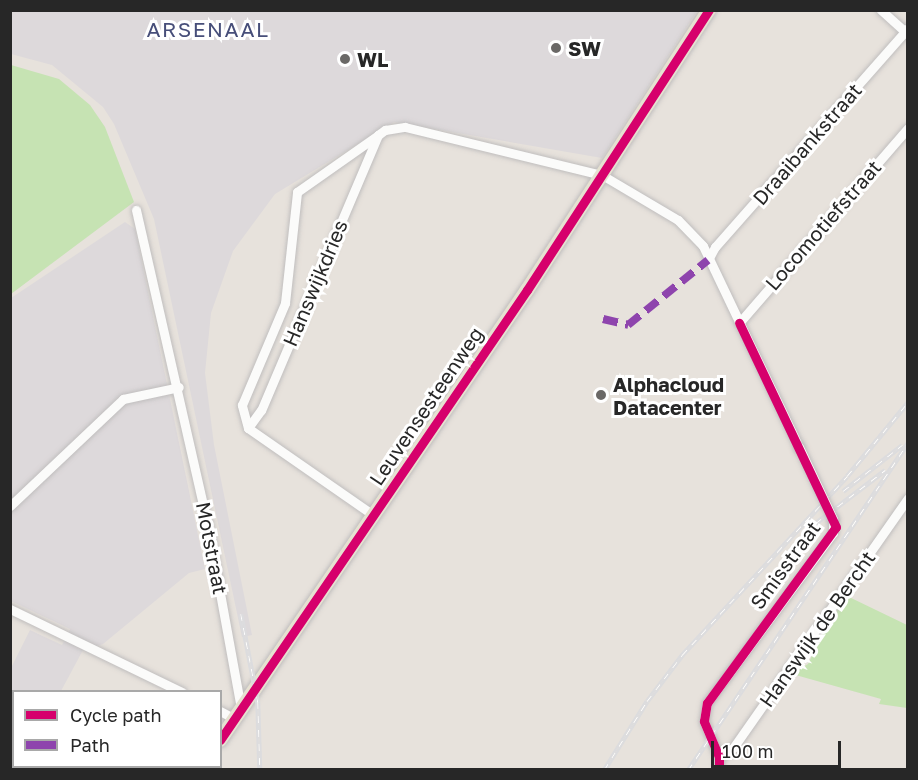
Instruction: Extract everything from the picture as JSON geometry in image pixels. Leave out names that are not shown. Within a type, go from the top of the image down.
[{"type":"main road","name":"Leuvensesteenweg","points":[[222,737],[659,90],[709,10]]},
{"type":"main road","name":"Leuvensesteenweg","points":[[659,90],[667,87],[719,10]]},
{"type":"street","points":[[881,10],[906,31]]},
{"type":"street","name":"Draaibankstraat","points":[[708,260],[715,247],[906,31]]},
{"type":"street","name":"Hanswijkdries","points":[[248,428],[242,405],[285,303],[297,192],[385,130],[405,127],[602,175]]},
{"type":"street","name":"Locomotiefstraat","points":[[739,323],[908,128]]},
{"type":"street","name":"Hanswijkdries","points":[[248,428],[261,410],[378,135]]},
{"type":"street","name":"Smisstraat","points":[[602,175],[688,227],[708,260],[833,519],[833,533],[707,703],[704,721],[719,757]]},
{"type":"street","name":"Motstraat","points":[[136,210],[179,387],[238,714]]},
{"type":"street","points":[[10,506],[123,399],[179,387]]},
{"type":"street","points":[[248,428],[373,515]]},
{"type":"street","name":"Hanswijk de Bercht","points":[[719,757],[733,748],[908,498]]},
{"type":"street","points":[[897,515],[908,519]]},
{"type":"street","points":[[10,609],[178,690]]},
{"type":"street","points":[[222,711],[238,714]]},
{"type":"street","points":[[719,757],[719,770]]},
{"type":"shaded area","points":[[10,11],[697,11],[602,158],[394,122],[275,194],[233,251],[211,313],[205,373],[214,445],[252,635],[242,637],[154,219],[114,124],[103,107],[52,65],[11,54]]},
{"type":"shaded area","points":[[125,222],[135,229],[205,569],[189,573],[103,644],[83,650],[62,690],[12,690],[12,768],[102,769],[11,769],[10,670],[30,630],[62,645],[70,629],[11,601],[11,298]]},
{"type":"green space","points":[[11,65],[59,79],[90,105],[105,127],[134,202],[11,294]]},
{"type":"green space","points":[[847,596],[907,625],[907,708],[879,704],[881,699],[792,674],[808,664],[828,623]]},
{"type":"railway","points":[[604,770],[647,701],[682,655],[847,476],[908,402]]},
{"type":"railway","points":[[688,770],[908,443]]},
{"type":"railway","points":[[843,491],[902,445]]},
{"type":"railway","points":[[804,532],[885,470]]},
{"type":"railway","points":[[241,614],[258,702],[260,770]]},
{"type":"marked path","points":[[603,319],[628,325],[708,260]]},
{"type":"cycle path","points":[[222,737],[527,290],[709,10]]},
{"type":"cycle path","points":[[719,770],[719,757],[704,721],[707,703],[836,527],[739,323]]},
{"type":"place","name":"SW","points":[[556,48]]},
{"type":"place","name":"WL","points":[[345,59]]},
{"type":"place","name":"Alphacloud Datacenter","points":[[601,395]]},
{"type":"district","name":"ARSENAAL","points":[[208,29]]}]
